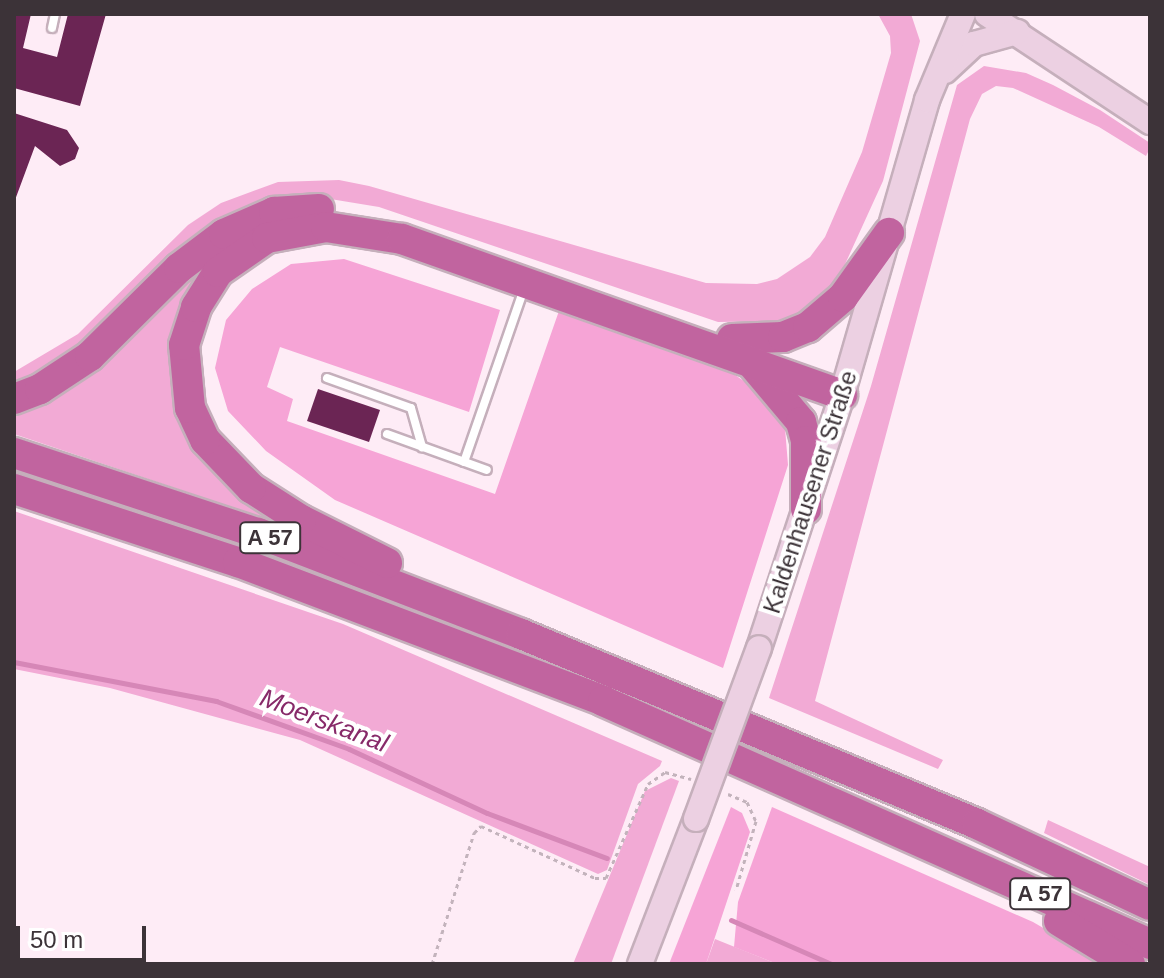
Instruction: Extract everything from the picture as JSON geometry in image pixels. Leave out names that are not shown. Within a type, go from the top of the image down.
[{"type":"highway","points":[[14,399],[40,389],[90,356],[179,268],[224,234],[251,220],[301,209],[374,219],[845,385]]},
{"type":"highway","points":[[521,634],[495,607],[365,554],[251,488],[205,440],[190,408],[183,367],[189,325],[218,272],[251,246],[286,232],[326,227],[383,234],[741,350],[801,422],[806,441],[806,509]]},
{"type":"highway","points":[[741,350],[808,327],[843,297],[889,233]]},
{"type":"highway","name":"A 57","points":[[14,453],[258,533],[521,634],[962,817],[1150,905]]},
{"type":"highway","name":"A 57","points":[[14,489],[238,562],[603,701],[931,844],[1150,944]]},
{"type":"highway","points":[[931,844],[1130,964]]},
{"type":"main road","name":"Kaldenhausener Straße","points":[[640,964],[759,648],[845,385],[927,100],[963,14]]},
{"type":"main road","points":[[987,14],[1150,122]]},
{"type":"main road","points":[[927,100],[960,53],[993,36],[1017,32]]},
{"type":"lane","points":[[52,28],[55,14]]},
{"type":"lane","points":[[464,462],[526,282]]},
{"type":"lane","points":[[327,378],[411,408],[422,447]]},
{"type":"lane","points":[[387,434],[487,470]]},
{"type":"path","points":[[432,964],[474,833],[481,826],[601,879],[610,875],[631,813],[654,778],[672,772],[698,782]]},
{"type":"path","points":[[722,792],[754,811],[755,834],[736,890]]},
{"type":"shaded area","points":[[878,14],[911,14],[920,41],[883,181],[836,284],[813,308],[786,321],[718,322],[379,207],[306,195],[259,203],[214,224],[61,361],[14,386],[14,372],[78,334],[188,225],[221,203],[278,182],[339,180],[369,186],[706,283],[757,284],[777,279],[810,257],[825,237],[862,152],[891,53],[890,36]]},
{"type":"shaded area","points":[[984,66],[1026,73],[1053,85],[1100,110],[1150,143],[1150,148],[1146,156],[1099,127],[1013,88],[996,86],[982,94],[970,119],[815,701],[943,760],[938,769],[769,698],[871,386],[957,85]]},
{"type":"shaded area","points":[[228,254],[180,391],[303,531],[14,434],[14,406],[171,284]]},
{"type":"shaded area","points":[[344,259],[500,310],[469,412],[280,347],[267,387],[293,399],[287,421],[495,494],[560,308],[714,361],[753,387],[785,428],[788,465],[723,668],[335,500],[266,451],[228,411],[215,368],[226,320],[252,289],[291,264]]},
{"type":"shaded area","points":[[14,511],[343,624],[662,761],[638,784],[607,870],[598,874],[300,740],[110,688],[14,669]]},
{"type":"shaded area","points":[[671,778],[679,781],[611,964],[573,964],[645,791]]},
{"type":"shaded area","points":[[731,807],[742,813],[750,832],[706,964],[669,964]]},
{"type":"shaded area","points":[[772,807],[1033,922],[1105,964],[777,964],[734,947],[738,902]]},
{"type":"shaded area","points":[[1048,820],[1150,867],[1150,885],[1044,833]]},
{"type":"shaded area","points":[[715,939],[777,964],[706,964]]},
{"type":"building","points":[[14,14],[31,14],[23,48],[57,57],[68,14],[106,14],[80,106],[14,88]]},
{"type":"building","points":[[14,113],[67,130],[79,148],[75,159],[60,166],[35,146],[15,200]]},
{"type":"building","points":[[318,389],[380,410],[369,442],[307,421]]},
{"type":"waterway","name":"Moerskanal","points":[[14,662],[216,701],[349,749],[487,813],[607,858]]},
{"type":"waterway","name":"Moerskanal","points":[[731,920],[831,964]]}]
